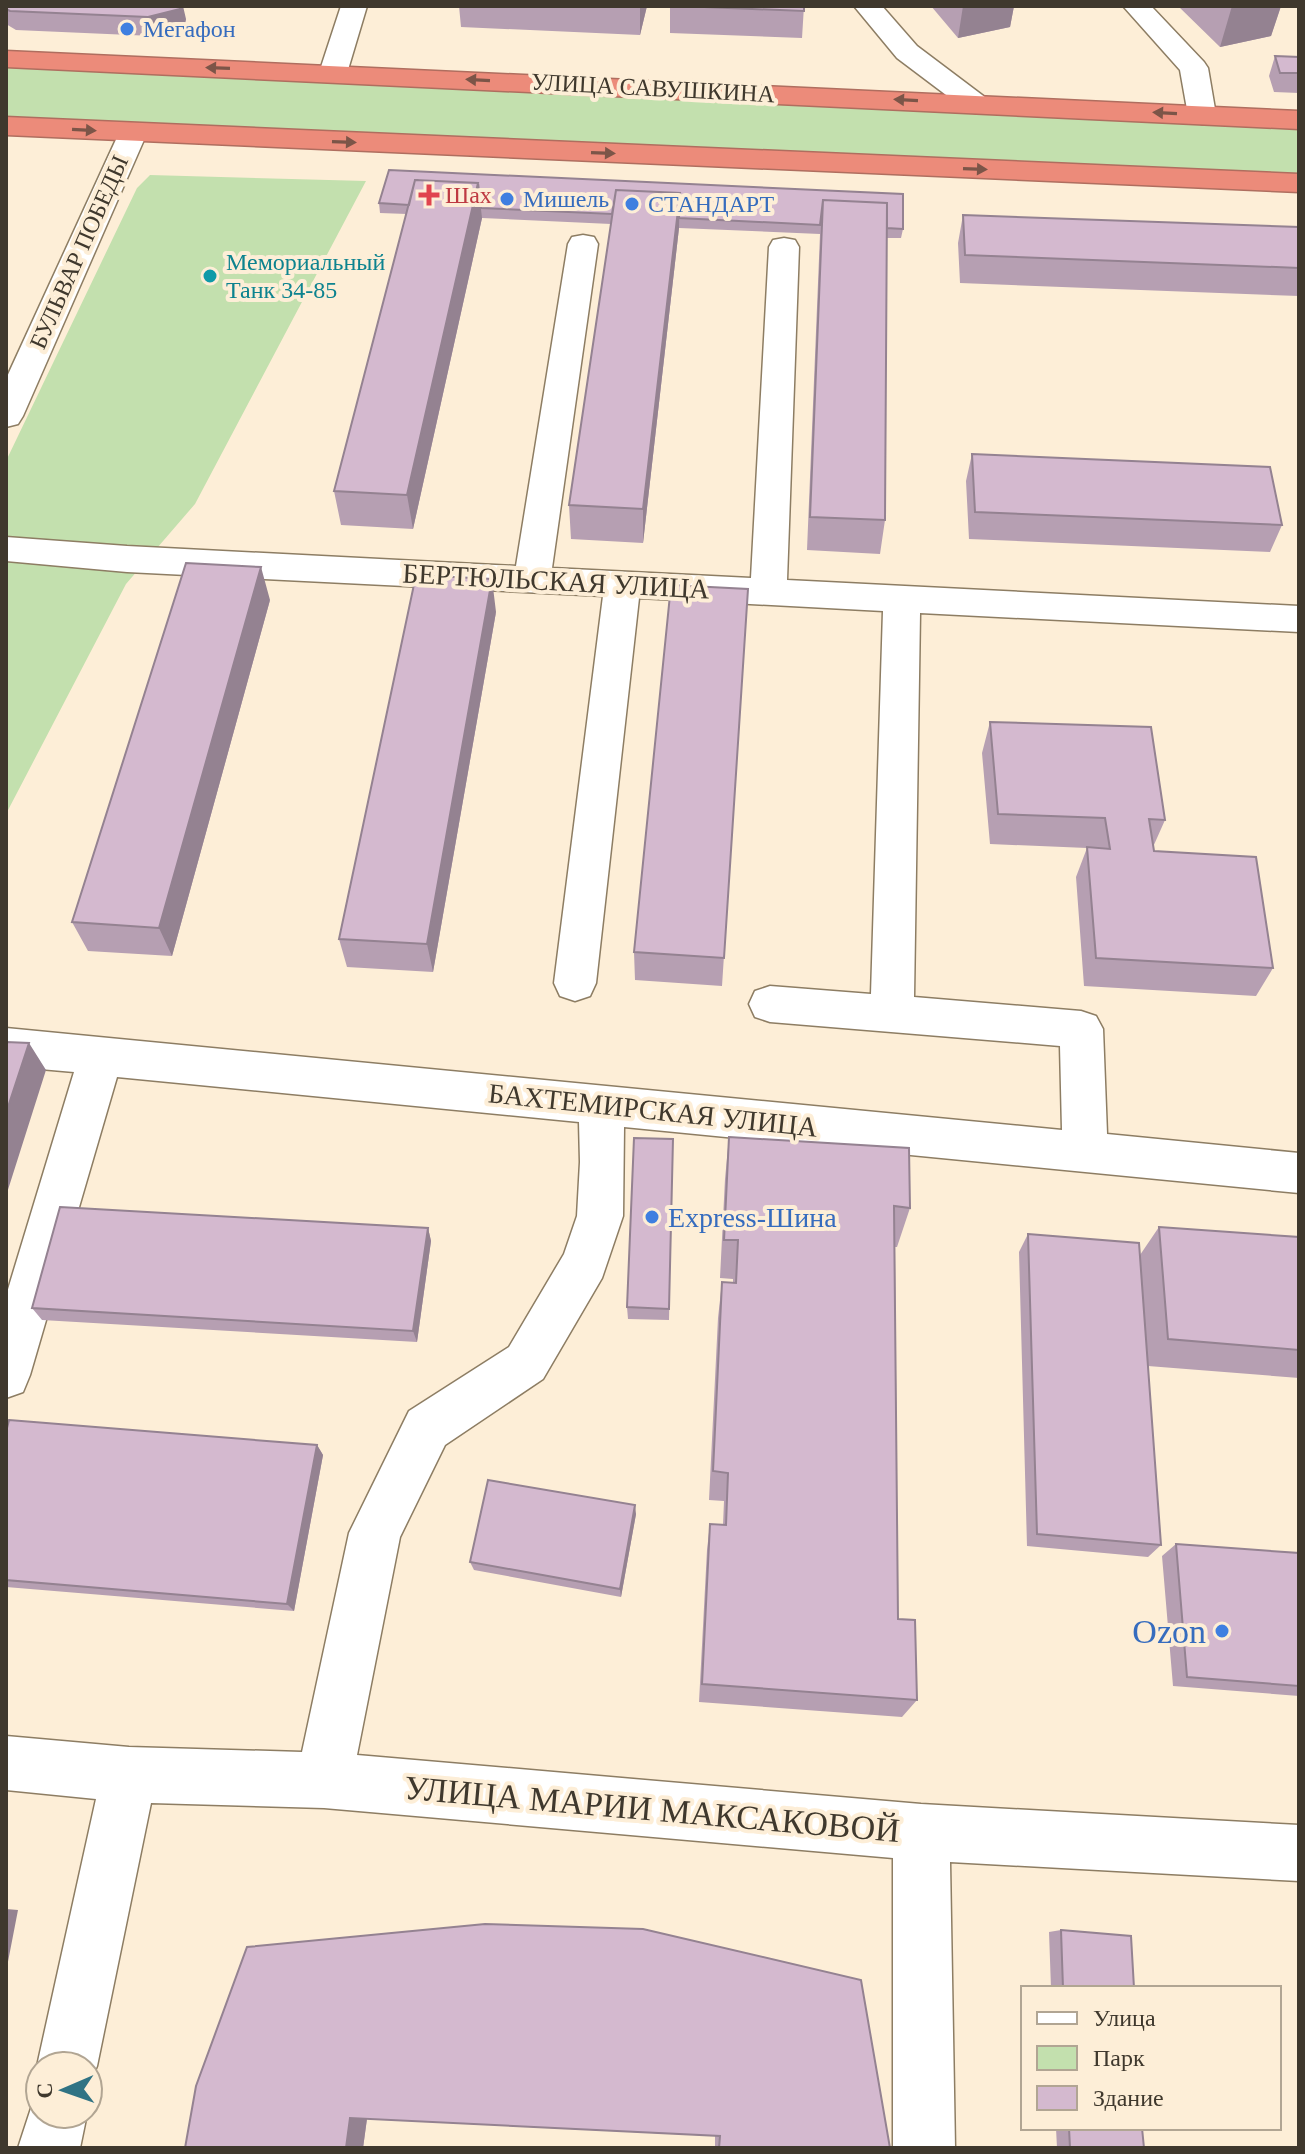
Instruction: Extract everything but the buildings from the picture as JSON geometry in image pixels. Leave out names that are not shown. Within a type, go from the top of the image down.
[{"type":"highway","name":"УЛИЦА САВУШКИНА","points":[[6,59],[1299,120]]},
{"type":"highway","points":[[6,126],[1299,183]]},
{"type":"street","points":[[333,73],[354,6]]},
{"type":"street","points":[[867,6],[907,52],[976,104]]},
{"type":"street","points":[[1136,6],[1194,68],[1202,115]]},
{"type":"street","name":"БУЛЬВАР ПОБЕДЫ","points":[[6,416],[133,133]]},
{"type":"street","points":[[532,579],[583,244]]},
{"type":"street","points":[[768,591],[784,247]]},
{"type":"street","name":"БЕРТЮЛЬСКАЯ УЛИЦА","points":[[6,549],[127,559],[1299,619]]},
{"type":"street","points":[[575,983],[623,584]]},
{"type":"street","points":[[892,1014],[902,598]]},
{"type":"street","points":[[770,1004],[1081,1029],[1085,1152]]},
{"type":"street","name":"БАХТЕМИРСКАЯ УЛИЦА","points":[[6,1047],[1299,1173]]},
{"type":"street","points":[[6,1375],[101,1057]]},
{"type":"street","points":[[324,1780],[375,1533],[427,1428],[526,1363],[585,1263],[600,1216],[603,1162],[600,1105]]},
{"type":"street","name":"УЛИЦА МАРИИ МАКСАКОВОЙ","points":[[6,1763],[129,1775],[324,1780],[921,1832],[1299,1853]]},
{"type":"street","points":[[70,2050],[129,1775]]},
{"type":"street","points":[[921,1832],[924,2148]]},
{"type":"green space","points":[[6,59],[1299,120],[1299,183],[6,125]]},
{"type":"green space","points":[[150,175],[366,181],[195,504],[126,584],[6,814],[6,461],[137,188]]},
{"type":"place","name":"Мегафон","points":[[127,29]]},
{"type":"place","name":"Шах","points":[[429,195]]},
{"type":"place","name":"Мишель","points":[[507,199]]},
{"type":"place","name":"СТАНДАРТ","points":[[632,204]]},
{"type":"place","name":"Мемориальный Танк 34-85","points":[[210,276]]},
{"type":"place","name":"Express-Шина","points":[[652,1217]]},
{"type":"place","name":"Ozon","points":[[1222,1631]]}]
